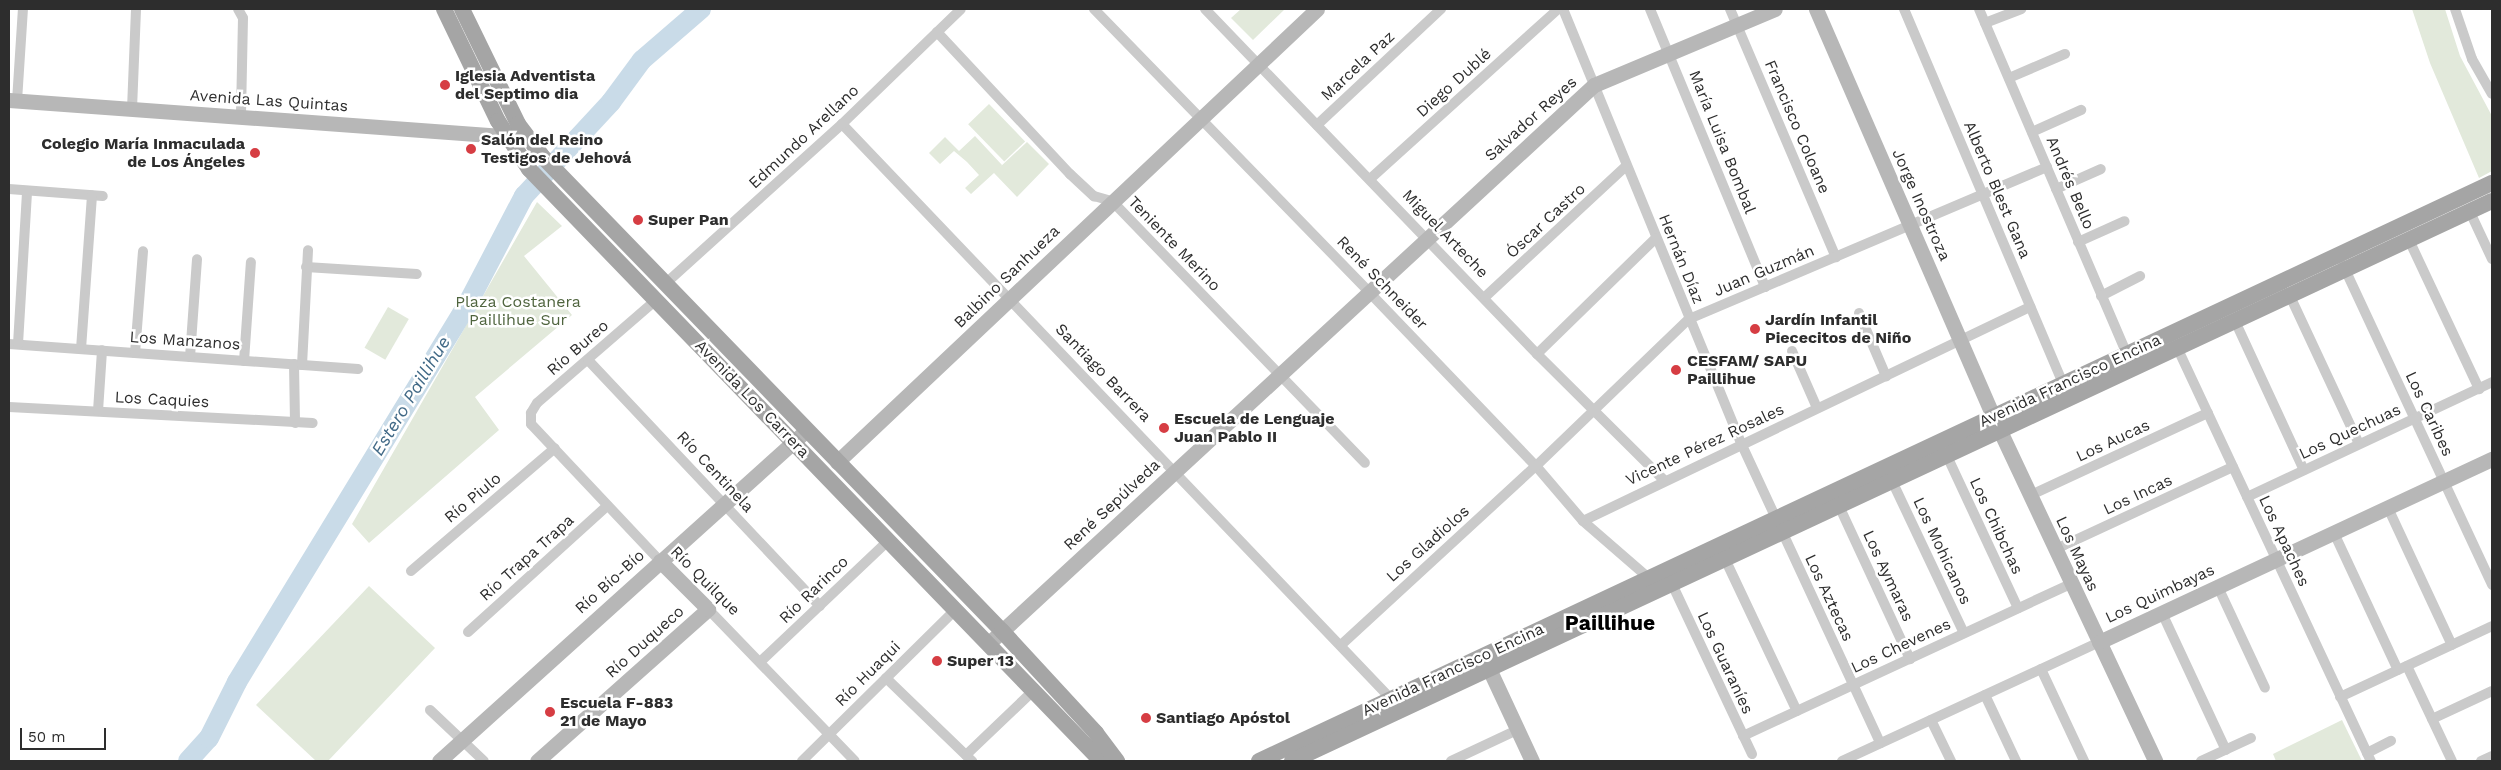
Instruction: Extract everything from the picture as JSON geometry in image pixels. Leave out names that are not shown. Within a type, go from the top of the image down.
[{"type":"main road","name":"Avenida Los Carrera","points":[[444,9],[507,136],[529,169],[1101,761]]},
{"type":"main road","name":"Avenida Los Carrera","points":[[462,9],[527,137],[541,155],[1002,631],[1096,733],[1118,761]]},
{"type":"main road","name":"Avenida Francisco Encina","points":[[1292,761],[1397,705],[1486,663],[1672,584],[1725,559],[1779,526],[2174,341],[2339,254],[2492,183]]},
{"type":"main road","name":"Avenida Francisco Encina","points":[[2174,341],[2235,321],[2492,201]]},
{"type":"main road","name":"Avenida Francisco Encina","points":[[1486,663],[1647,579],[1779,526],[1838,506],[1947,456],[2063,384],[2130,362]]},
{"type":"main road","name":"Avenida Francisco Encina","points":[[1260,761],[1397,705]]},
{"type":"main road","points":[[1096,733],[1105,738],[1126,761]]},
{"type":"street","points":[[13,100],[23,9]]},
{"type":"street","points":[[132,109],[136,9]]},
{"type":"street","points":[[238,9],[242,18],[241,117]]},
{"type":"street","name":"Edmundo Arellano","points":[[665,284],[842,124],[961,9]]},
{"type":"street","name":"René Schneider","points":[[1094,9],[1536,466],[1583,521],[1647,579]]},
{"type":"street","name":"Miguel Arteche","points":[[1205,9],[1485,297],[1537,354],[1595,409],[1664,480]]},
{"type":"street","name":"Marcela Paz","points":[[1317,125],[1441,9]]},
{"type":"street","name":"Diego Dublé","points":[[1370,179],[1558,9]]},
{"type":"street","name":"Hernán Díaz","points":[[1563,9],[1741,444],[1779,526]]},
{"type":"street","name":"María Luisa Bombal","points":[[1650,9],[1670,53],[1766,287]]},
{"type":"street","name":"Francisco Coloane","points":[[1730,9],[1836,256]]},
{"type":"street","name":"Salvador Reyes","points":[[1368,291],[1594,85],[1775,9]]},
{"type":"street","name":"Jorge Inostroza","points":[[1816,9],[1997,424]]},
{"type":"street","name":"Alberto Blest Gana","points":[[1904,9],[2063,384]]},
{"type":"street","name":"Andrés Bello","points":[[1979,9],[2130,362]]},
{"type":"street","points":[[1985,23],[2021,9]]},
{"type":"street","points":[[2455,9],[2472,59],[2492,94]]},
{"type":"street","name":"Balbino Sanhueza","points":[[838,462],[1258,64],[1312,10]]},
{"type":"street","name":"Teniente Merino","points":[[937,32],[1070,174],[1094,196],[1112,201],[1365,463]]},
{"type":"street","points":[[2009,78],[2065,54]]},
{"type":"street","name":"Avenida Las Quintas","points":[[13,100],[527,137]]},
{"type":"street","points":[[2032,132],[2081,110]]},
{"type":"street","name":"Santiago Barrera","points":[[842,124],[1176,470],[1397,705]]},
{"type":"street","name":"Óscar Castro","points":[[1485,297],[1626,166]]},
{"type":"street","name":"Juan Guzmán","points":[[1536,466],[1689,319],[2047,167]]},
{"type":"street","points":[[2056,189],[2101,169]]},
{"type":"street","points":[[9,189],[103,196]]},
{"type":"street","points":[[14,344],[28,190]]},
{"type":"street","points":[[81,349],[92,196]]},
{"type":"street","points":[[2470,212],[2492,259]]},
{"type":"street","points":[[2078,242],[2125,221]]},
{"type":"street","points":[[1537,354],[1656,238]]},
{"type":"street","points":[[2409,240],[2479,388]]},
{"type":"street","points":[[294,422],[308,250]]},
{"type":"street","points":[[135,353],[143,251]]},
{"type":"street","name":"Los Caribes","points":[[2339,254],[2492,585]]},
{"type":"street","points":[[190,357],[197,259]]},
{"type":"street","points":[[244,361],[251,262]]},
{"type":"street","points":[[306,267],[417,274]]},
{"type":"street","points":[[2102,296],[2140,276]]},
{"type":"street","name":"René Sepúlveda","points":[[989,643],[1368,291]]},
{"type":"street","points":[[2290,296],[2359,444]]},
{"type":"street","name":"Río Bureo","points":[[531,424],[531,413],[537,403],[656,300]]},
{"type":"street","name":"Vicente Pérez Rosales","points":[[1583,521],[1664,480],[2030,306]]},
{"type":"street","points":[[1859,313],[1886,376]]},
{"type":"street","points":[[2235,321],[2304,470]]},
{"type":"street","name":"Los Apaches","points":[[2174,341],[2369,757]]},
{"type":"street","name":"Los Manzanos","points":[[14,344],[358,369]]},
{"type":"street","points":[[98,411],[102,350]]},
{"type":"street","points":[[1792,351],[1818,408]]},
{"type":"street","name":"Río Centinela","points":[[588,360],[820,606]]},
{"type":"street","name":"Los Quechuas","points":[[2247,496],[2492,382]]},
{"type":"street","name":"Los Caquies","points":[[9,407],[314,423]]},
{"type":"street","name":"Los Aucas","points":[[2030,495],[2208,413]]},
{"type":"street","name":"Río Quilque","points":[[531,424],[607,506],[855,761]]},
{"type":"street","name":"Los Mayas","points":[[1997,424],[2155,761]]},
{"type":"street","name":"Río Bío-Bío","points":[[439,761],[806,430]]},
{"type":"street","name":"Río Piulo","points":[[411,571],[554,448]]},
{"type":"street","name":"Los Chibchas","points":[[1947,456],[2018,608]]},
{"type":"street","name":"Los Quimbayas","points":[[1842,761],[2492,459]]},
{"type":"street","name":"Los Gladiolos","points":[[1341,645],[1536,466]]},
{"type":"street","name":"Los Incas","points":[[2056,549],[2233,467]]},
{"type":"street","name":"Los Mohicanos","points":[[1892,481],[1964,634]]},
{"type":"street","name":"Río Trapa Trapa","points":[[468,632],[607,506]]},
{"type":"street","name":"Los Aymaras","points":[[1838,506],[1910,658]]},
{"type":"street","points":[[2388,508],[2452,645]]},
{"type":"street","name":"Los Aztecas","points":[[1779,526],[1880,743]]},
{"type":"street","points":[[2334,533],[2402,668],[2432,719],[2452,761]]},
{"type":"street","name":"Río Rarinco","points":[[760,662],[888,540]]},
{"type":"street","points":[[1725,559],[1796,711]]},
{"type":"street","points":[[1647,579],[1672,584]]},
{"type":"street","name":"Los Chevenes","points":[[1743,736],[2072,583]]},
{"type":"street","name":"Los Guaraníes","points":[[1672,584],[1752,754]]},
{"type":"street","points":[[2218,587],[2265,688]]},
{"type":"street","name":"Río Duqueco","points":[[537,761],[708,609]]},
{"type":"street","name":"Río Huaqui","points":[[802,761],[956,609]]},
{"type":"street","points":[[2162,613],[2226,750]]},
{"type":"street","points":[[2340,697],[2492,626]]},
{"type":"street","points":[[1486,663],[1532,761]]},
{"type":"street","points":[[2041,669],[2084,761]]},
{"type":"street","points":[[886,678],[969,758],[1034,690]]},
{"type":"street","points":[[2432,719],[2492,691]]},
{"type":"street","points":[[1985,695],[2016,761]]},
{"type":"street","points":[[430,710],[484,761]]},
{"type":"street","points":[[1931,720],[1951,761]]},
{"type":"street","points":[[1451,761],[1517,730]]},
{"type":"street","points":[[2201,761],[2251,738]]},
{"type":"street","points":[[2369,757],[2391,742]]},
{"type":"street","points":[[2480,761],[2492,756]]},
{"type":"green space","points":[[1241,9],[1285,9],[1253,40],[1231,18]]},
{"type":"green space","points":[[2412,9],[2445,9],[2460,56],[2492,116],[2492,171],[2479,178],[2430,63]]},
{"type":"green space","points":[[989,104],[1025,141],[1004,162],[968,124]]},
{"type":"green space","points":[[975,136],[1002,165],[1000,167],[1027,142],[1049,164],[1017,197],[994,173],[971,194],[965,188],[979,175],[967,162],[954,151],[940,164],[929,153],[945,137],[959,151]]},
{"type":"green space","name":"Plaza Costanera Paillihue Sur","points":[[537,202],[562,226],[524,256],[572,315],[475,397],[499,430],[369,543],[352,524]]},
{"type":"green space","points":[[388,307],[409,319],[385,360],[364,348]]},
{"type":"green space","points":[[369,586],[435,648],[328,761],[316,761],[256,705]]},
{"type":"green space","points":[[2342,720],[2362,761],[2276,761],[2273,754]]},
{"type":"waterway","name":"Estero Paillihue","points":[[188,761],[209,738],[237,682],[468,303],[524,196],[611,102],[642,60],[701,9]]},
{"type":"place","name":"Iglesia Adventista del Septimo dia","points":[[445,85]]},
{"type":"place","name":"Salón del Reino Testigos de Jehová","points":[[471,149]]},
{"type":"place","name":"Colegio María Inmaculada de Los Ángeles","points":[[255,153]]},
{"type":"place","name":"Super Pan","points":[[638,220]]},
{"type":"place","name":"Jardín Infantil Piececitos de Niño","points":[[1755,329]]},
{"type":"place","name":"CESFAM/ SAPU Paillihue","points":[[1676,370]]},
{"type":"place","name":"Escuela de Lenguaje Juan Pablo II","points":[[1164,428]]},
{"type":"place","name":"Super 13","points":[[937,661]]},
{"type":"place","name":"Escuela F-883 21 de Mayo","points":[[550,712]]},
{"type":"place","name":"Santiago Apóstol","points":[[1146,718]]},
{"type":"district","name":"Paillihue","points":[[1610,623]]}]
